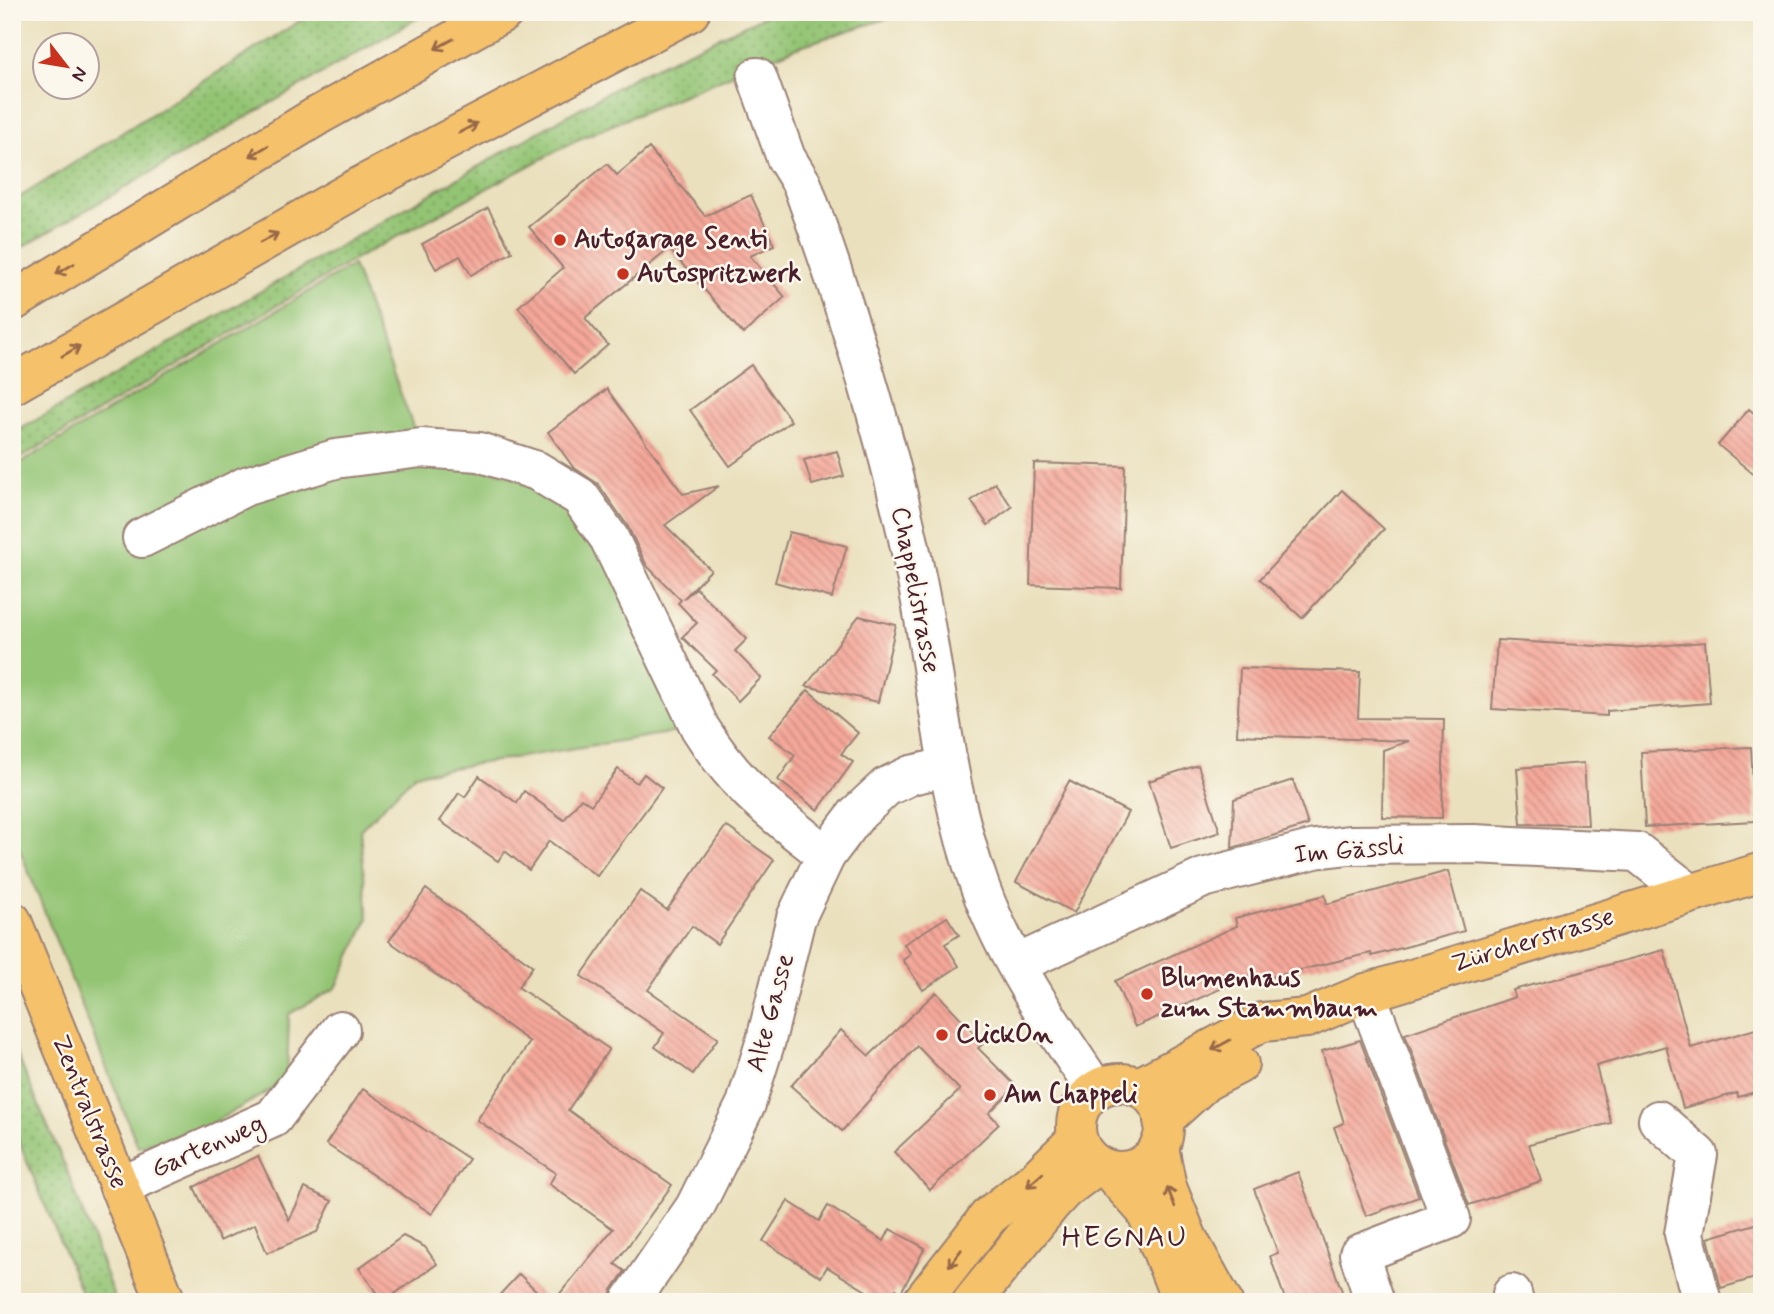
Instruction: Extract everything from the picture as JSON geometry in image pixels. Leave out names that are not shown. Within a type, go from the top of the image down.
[{"type":"main road","points":[[12,302],[317,116],[504,12]]},
{"type":"main road","points":[[12,385],[357,188],[690,12]]},
{"type":"main road","name":"Zürcherstrasse","points":[[1161,1134],[1206,1081],[1274,1045],[1307,1018],[1366,993],[1762,872]]},
{"type":"main road","name":"Zentralstrasse","points":[[12,921],[166,1302]]},
{"type":"main road","name":"Zürcherstrasse","points":[[1139,1087],[1262,1022],[1307,1018]]},
{"type":"main road","points":[[1182,1302],[1146,1212],[1094,1158],[1079,1111],[1096,1090],[1117,1083],[1139,1087],[1155,1101],[1167,1187],[1188,1239],[1223,1302]]},
{"type":"main road","points":[[922,1302],[989,1216],[1035,1180],[1094,1158],[1124,1171],[1138,1168],[1161,1134]]},
{"type":"main road","points":[[972,1302],[1051,1204],[1094,1158]]},
{"type":"street","name":"Chappelistrasse","points":[[757,77],[786,158],[802,184],[810,205],[877,410],[918,582],[947,766],[978,880],[1017,964],[1096,1090]]},
{"type":"street","points":[[142,538],[246,485],[335,459],[421,448],[479,452],[537,471],[580,497],[609,538],[701,729],[718,757],[750,796],[826,855]]},
{"type":"street","name":"Alte Gasse","points":[[630,1302],[695,1208],[746,1104],[766,1040],[796,918],[826,855],[857,814],[886,787],[911,775],[947,766]]},
{"type":"street","name":"Im Gässli","points":[[1017,964],[1203,878],[1326,848],[1474,845],[1637,852],[1689,893]]},
{"type":"street","points":[[1366,993],[1451,1219],[1359,1254],[1375,1302]]},
{"type":"street","name":"Gartenweg","points":[[119,1187],[273,1118],[340,1030]]},
{"type":"street","points":[[1658,1120],[1698,1155],[1684,1234],[1702,1302]]},
{"type":"green space","points":[[314,12],[428,12],[12,253],[12,202]]},
{"type":"green space","points":[[773,12],[908,12],[800,46],[579,139],[355,259],[12,463],[12,434],[636,76]]},
{"type":"green space","points":[[353,265],[421,448],[580,497],[700,728],[415,774],[360,830],[368,919],[336,988],[289,1014],[287,1081],[205,1127],[138,1147],[12,830],[12,468]]},
{"type":"green space","points":[[12,1043],[68,1173],[116,1302],[85,1302],[12,1125]]},
{"type":"building","points":[[649,148],[705,216],[751,195],[774,245],[750,256],[785,297],[743,334],[669,249],[585,318],[608,345],[574,374],[518,307],[563,268],[529,227],[607,164],[617,175]]},
{"type":"building","points":[[488,208],[512,252],[471,275],[460,256],[436,269],[422,244]]},
{"type":"building","points":[[751,365],[791,421],[730,466],[690,410]]},
{"type":"building","points":[[607,389],[683,494],[719,486],[665,525],[711,570],[683,599],[696,588],[747,639],[735,651],[761,678],[738,701],[712,674],[716,670],[682,637],[697,623],[678,603],[681,600],[647,566],[627,525],[598,484],[573,467],[548,432]]},
{"type":"building","points":[[1749,409],[1762,420],[1762,481],[1718,445]]},
{"type":"building","points":[[837,451],[844,476],[812,485],[804,460]]},
{"type":"building","points":[[1034,463],[1125,466],[1121,588],[1030,585]]},
{"type":"building","points":[[995,483],[1012,507],[988,525],[971,501]]},
{"type":"building","points":[[1342,490],[1384,529],[1302,618],[1260,579]]},
{"type":"building","points":[[789,532],[847,546],[832,598],[775,582]]},
{"type":"building","points":[[859,616],[896,625],[878,702],[806,686]]},
{"type":"building","points":[[1497,640],[1631,648],[1705,642],[1710,703],[1607,711],[1607,716],[1492,709]]},
{"type":"building","points":[[1240,668],[1360,672],[1358,718],[1444,719],[1442,818],[1382,817],[1383,750],[1409,741],[1237,735]]},
{"type":"building","points":[[808,690],[858,733],[841,754],[853,762],[818,810],[778,780],[795,755],[769,736]]},
{"type":"building","points":[[1751,747],[1755,821],[1645,827],[1641,752]]},
{"type":"building","points":[[1584,763],[1588,825],[1521,824],[1517,768]]},
{"type":"building","points":[[1198,765],[1220,832],[1171,848],[1149,781]]},
{"type":"building","points":[[618,769],[637,783],[644,774],[662,788],[597,876],[549,841],[529,870],[505,851],[498,861],[440,821],[459,793],[465,797],[479,776],[517,803],[524,791],[564,820],[581,798],[591,805]]},
{"type":"building","points":[[1293,780],[1308,825],[1232,848],[1234,799]]},
{"type":"building","points":[[1069,781],[1128,812],[1074,913],[1016,882]]},
{"type":"building","points":[[726,826],[774,860],[717,944],[692,926],[648,990],[718,1038],[693,1074],[655,1047],[664,1033],[581,976],[640,891],[667,910]]},
{"type":"building","points":[[1448,871],[1464,931],[1372,956],[1371,953],[1251,982],[1249,976],[1135,1027],[1115,981],[1237,926],[1235,918],[1325,895],[1327,904]]},
{"type":"building","points":[[426,889],[533,966],[518,987],[609,1049],[568,1110],[672,1185],[615,1264],[625,1271],[612,1290],[608,1302],[553,1302],[613,1229],[549,1184],[556,1173],[477,1120],[530,1042],[389,941]]},
{"type":"building","points":[[947,917],[959,935],[945,944],[959,966],[923,990],[903,960],[911,954],[904,944]]},
{"type":"building","points":[[1664,950],[1691,1048],[1762,1027],[1762,1090],[1738,1097],[1737,1093],[1683,1108],[1666,1046],[1596,1066],[1611,1123],[1529,1144],[1541,1181],[1469,1205],[1405,1034],[1515,997],[1513,990]]},
{"type":"building","points":[[936,992],[984,1043],[978,1048],[1016,1086],[989,1113],[999,1124],[930,1190],[894,1152],[960,1090],[917,1046],[842,1131],[791,1086],[841,1030],[869,1056]]},
{"type":"building","points":[[1360,1040],[1419,1197],[1366,1216],[1334,1127],[1344,1123],[1322,1051]]},
{"type":"building","points":[[363,1089],[469,1159],[432,1214],[326,1144]]},
{"type":"building","points":[[258,1156],[289,1220],[305,1188],[332,1201],[317,1232],[267,1253],[255,1224],[220,1241],[194,1187]]},
{"type":"building","points":[[1298,1172],[1346,1302],[1286,1302],[1270,1256],[1278,1253],[1254,1189]]},
{"type":"building","points":[[788,1201],[819,1221],[828,1206],[884,1241],[890,1229],[925,1248],[901,1292],[896,1289],[889,1302],[869,1302],[866,1291],[827,1267],[821,1277],[763,1241]]},
{"type":"building","points":[[1762,1222],[1762,1276],[1721,1288],[1708,1238]]},
{"type":"building","points":[[403,1236],[425,1247],[437,1264],[383,1302],[359,1268]]},
{"type":"building","points":[[519,1274],[548,1302],[493,1302]]},
{"type":"place","name":"Autogarage Senti","points":[[560,240]]},
{"type":"place","name":"Autospritzwerk","points":[[623,274]]},
{"type":"place","name":"Blumenhaus zum Stammbaum","points":[[1147,994]]},
{"type":"place","name":"ClickOn","points":[[942,1035]]},
{"type":"place","name":"Am Chappeli","points":[[990,1095]]},
{"type":"district","name":"HEGNAU","points":[[1125,1237]]}]
